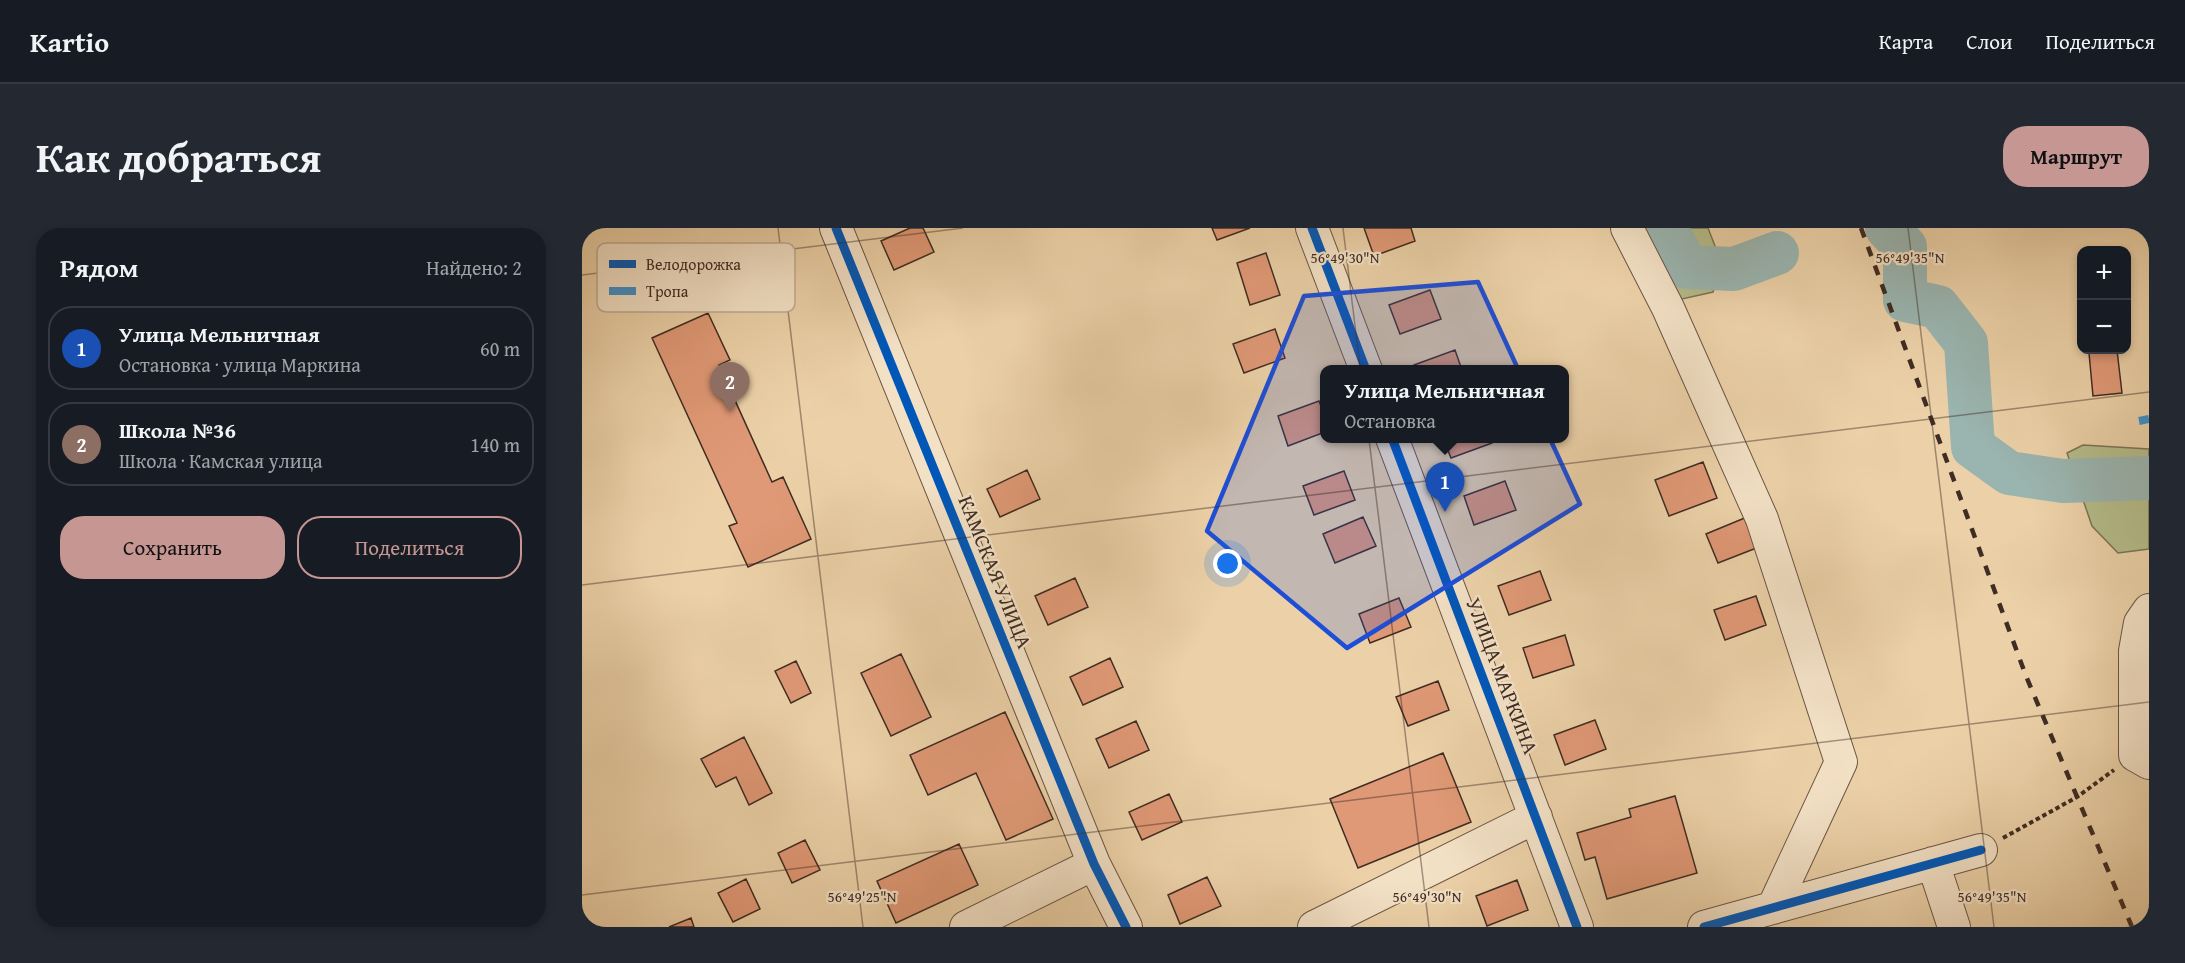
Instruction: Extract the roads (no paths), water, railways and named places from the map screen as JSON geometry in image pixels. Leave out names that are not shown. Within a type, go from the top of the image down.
[{"type":"street","name":"КАМСКАЯ УЛИЦА","points":[[836,228],[1094,864],[1126,927]]},
{"type":"street","points":[[1312,228],[1364,365]]},
{"type":"street","points":[[1627,228],[1668,308],[1762,519],[1841,762],[1773,908]]},
{"type":"street","name":"УЛИЦА МАРКИНА","points":[[1394,443],[1577,927]]},
{"type":"street","points":[[2142,759],[2134,651],[2140,623],[2149,610]]},
{"type":"street","points":[[1314,927],[1536,817]]},
{"type":"street","points":[[1704,927],[1981,850]]},
{"type":"street","points":[[1933,863],[1954,927]]},
{"type":"street","points":[[966,927],[1094,864]]},
{"type":"waterway","points":[[1666,228],[1687,267],[1734,269],[1777,253]]},
{"type":"waterway","points":[[1887,228],[1905,247],[1905,300],[1938,307],[1966,343],[1973,447],[2009,473],[2063,481],[2149,478]]},
{"type":"railway","points":[[1861,228],[2026,676],[2132,927]]},
{"type":"place","name":"Школа №36","points":[[730,412]]},
{"type":"place","name":"Улица Мельничная","points":[[1445,512]]}]
